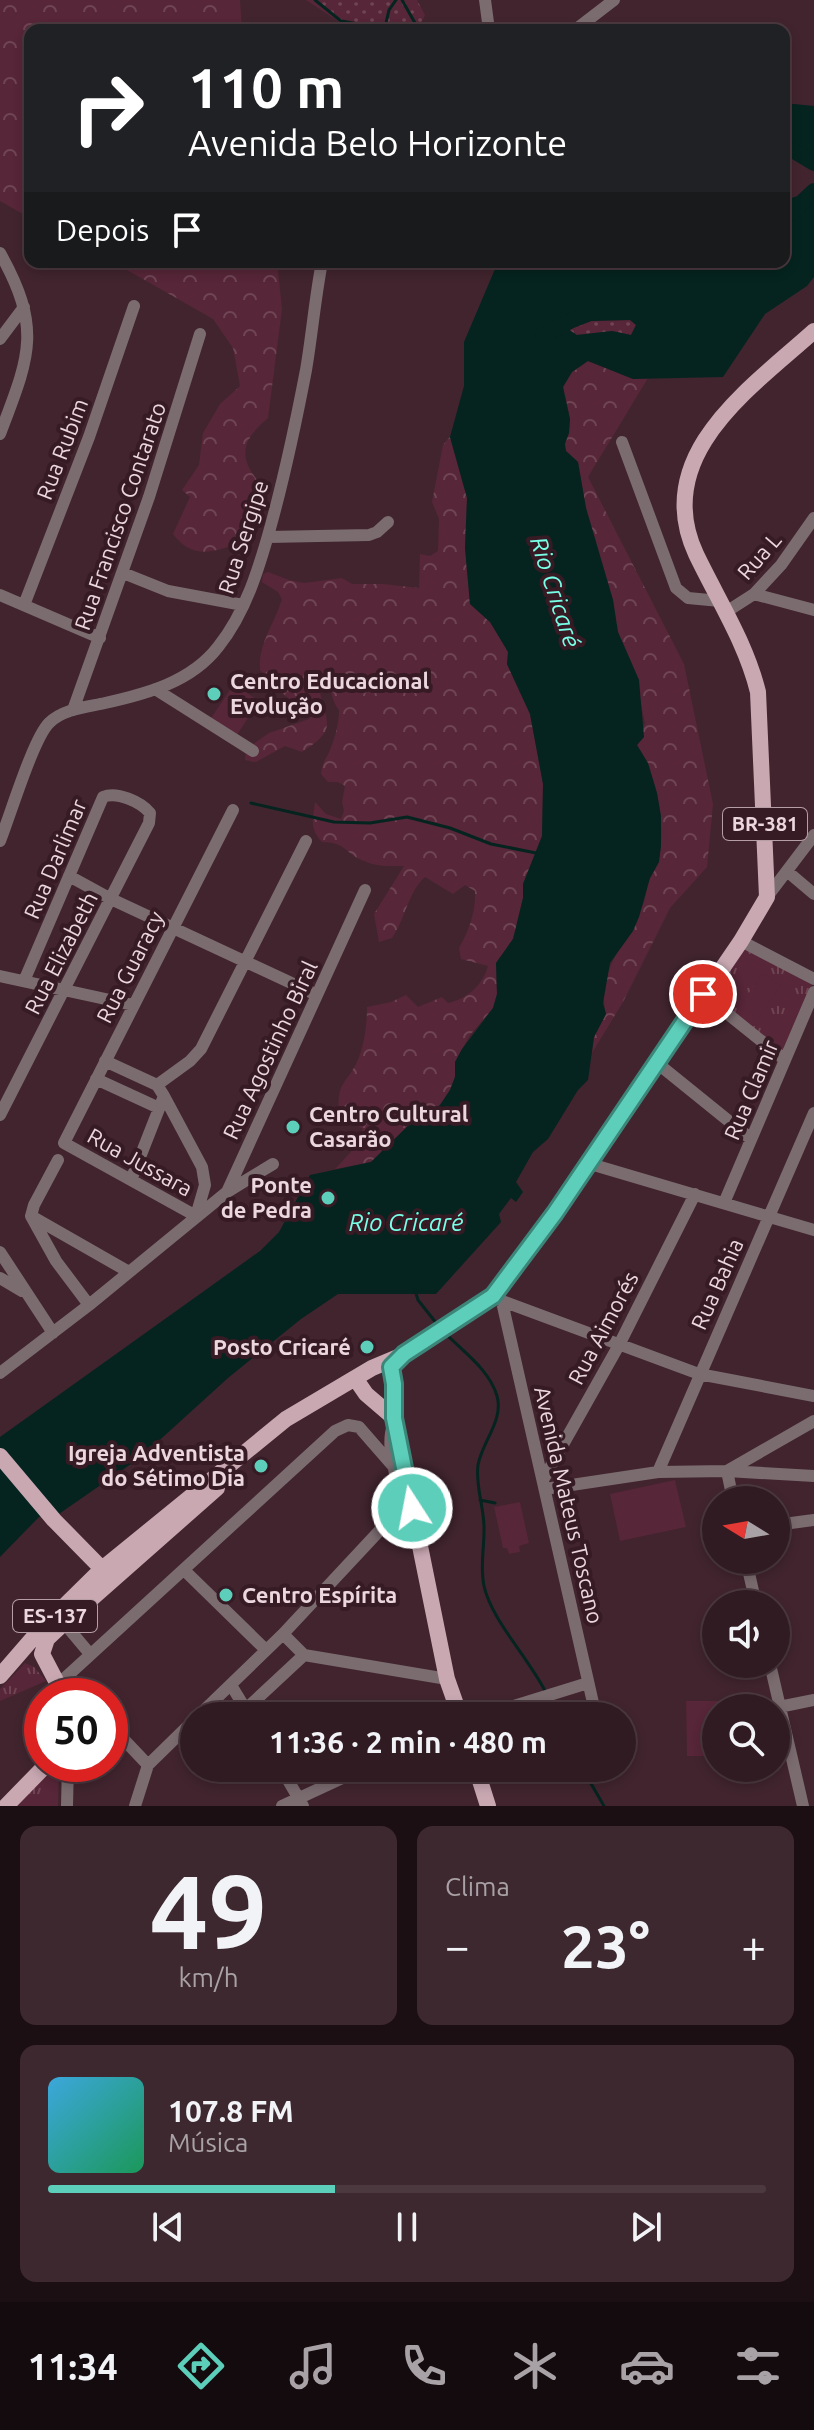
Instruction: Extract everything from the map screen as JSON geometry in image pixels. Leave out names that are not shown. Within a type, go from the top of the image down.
[{"type":"main road","name":"BR-381","points":[[767,897],[758,692],[750,661],[689,534],[687,494],[695,458],[718,420],[814,331]]},
{"type":"main road","points":[[0,1456],[54,1520],[108,1575],[286,1419],[359,1389],[394,1367],[448,1325],[497,1299],[741,941],[767,897]]},
{"type":"main road","points":[[359,1389],[384,1395],[394,1367]]},
{"type":"main road","points":[[394,1367],[394,1420],[447,1679],[455,1702]]},
{"type":"main road","points":[[359,1389],[394,1420]]},
{"type":"main road","name":"ES-137","points":[[60,1678],[42,1654],[47,1639],[108,1575]]},
{"type":"main road","name":"ES-137","points":[[5,1671],[39,1631],[108,1575]]},
{"type":"main road","points":[[5,1671],[24,1658],[42,1654]]},
{"type":"main road","points":[[6,1806],[29,1782]]},
{"type":"main road","points":[[480,1782],[488,1806]]},
{"type":"street","points":[[485,0],[488,24]]},
{"type":"street","points":[[583,24],[614,0]]},
{"type":"street","points":[[0,253],[15,281],[29,329],[28,351],[0,434]]},
{"type":"street","name":"Rua Sergipe","points":[[0,841],[42,731],[52,720],[73,710],[177,681],[218,647],[243,605],[268,537],[294,429],[321,268]]},
{"type":"street","name":"Rua Rubim","points":[[24,605],[89,437],[134,306]]},
{"type":"street","points":[[0,339],[24,307]]},
{"type":"street","name":"Rua Francisco Contarato","points":[[73,710],[176,417],[200,334]]},
{"type":"street","points":[[622,442],[676,588],[688,598],[723,606]]},
{"type":"street","name":"Rua L","points":[[723,606],[754,594],[781,565],[814,518]]},
{"type":"street","points":[[268,537],[369,535],[388,522]]},
{"type":"street","points":[[123,573],[168,591],[243,605]]},
{"type":"street","points":[[754,594],[814,610]]},
{"type":"street","points":[[0,595],[100,638]]},
{"type":"street","points":[[155,689],[253,751]]},
{"type":"street","name":"Rua Elizabeth","points":[[0,1115],[149,823],[150,813],[145,808],[117,795],[103,797]]},
{"type":"street","name":"Rua Darlimar","points":[[24,981],[103,797]]},
{"type":"street","name":"Rua Guaracy","points":[[64,1143],[233,810]]},
{"type":"street","points":[[767,897],[814,835]]},
{"type":"street","points":[[131,1180],[160,1096],[196,1057],[306,841]]},
{"type":"street","points":[[788,872],[814,894]]},
{"type":"street","points":[[69,876],[111,899],[317,995]]},
{"type":"street","name":"Rua Agostinho Biral","points":[[0,1373],[227,1192],[365,890]]},
{"type":"street","points":[[741,941],[814,979]]},
{"type":"street","points":[[0,976],[133,1005]]},
{"type":"street","name":"Rua Clamir","points":[[724,1203],[814,992]]},
{"type":"street","points":[[703,994],[785,1060]]},
{"type":"street","points":[[105,1061],[160,1096],[202,1167],[205,1185],[196,1216]]},
{"type":"street","points":[[657,1063],[751,1139]]},
{"type":"street","points":[[96,1079],[160,1096]]},
{"type":"street","name":"Rua Bahia","points":[[658,1472],[814,1113]]},
{"type":"street","name":"Rua Jussara","points":[[64,1143],[196,1216]]},
{"type":"street","points":[[58,1160],[31,1216],[47,1245],[89,1305]]},
{"type":"street","points":[[587,1163],[814,1230]]},
{"type":"street","points":[[227,1192],[273,1164]]},
{"type":"street","name":"Rua Aimorés","points":[[544,1484],[695,1194]]},
{"type":"street","points":[[31,1216],[129,1272]]},
{"type":"street","points":[[47,1245],[61,1233]]},
{"type":"street","points":[[0,1252],[53,1333]]},
{"type":"street","points":[[0,1278],[25,1293]]},
{"type":"street","points":[[497,1299],[699,1374],[814,1396]]},
{"type":"street","name":"Avenida Mateus Toscano","points":[[497,1299],[544,1484],[593,1702]]},
{"type":"street","points":[[213,1702],[283,1634],[396,1513],[399,1502],[390,1438],[394,1420]]},
{"type":"street","points":[[727,1471],[814,1421]]},
{"type":"street","points":[[62,1678],[341,1427],[353,1424],[359,1427],[393,1466]]},
{"type":"street","points":[[544,1484],[658,1472],[727,1471],[814,1476]]},
{"type":"street","points":[[727,1471],[730,1486]]},
{"type":"street","points":[[790,1523],[814,1520]]},
{"type":"street","points":[[184,1570],[266,1650]]},
{"type":"street","points":[[64,1623],[90,1654]]},
{"type":"street","points":[[283,1634],[304,1655],[447,1679]]},
{"type":"street","points":[[259,1702],[304,1655]]},
{"type":"street","points":[[528,1702],[588,1683]]},
{"type":"street","points":[[231,1685],[241,1702]]},
{"type":"street","points":[[790,1705],[814,1700]]},
{"type":"street","points":[[135,1806],[148,1765],[180,1734]]},
{"type":"street","points":[[128,1744],[148,1765]]},
{"type":"street","points":[[790,1752],[803,1806]]},
{"type":"street","points":[[67,1806],[68,1782]]},
{"type":"street","points":[[289,1782],[301,1802]]},
{"type":"street","points":[[282,1806],[301,1802],[338,1782]]},
{"type":"green space","points":[[0,0],[240,0],[242,24],[24,24],[24,215],[0,201]]},
{"type":"green space","points":[[306,0],[417,0],[425,15],[421,24],[343,24]]},
{"type":"green space","points":[[124,268],[278,268],[282,309],[268,418],[248,440],[245,455],[258,481],[241,543],[205,552],[188,548],[173,534],[190,497],[182,490],[199,465],[203,433],[220,404],[240,386],[233,348],[213,319]]},
{"type":"green space","points":[[575,318],[630,320],[636,325],[631,335],[612,331],[576,335],[558,323]]},
{"type":"green space","points":[[588,361],[633,379],[648,378],[588,477],[684,664],[713,804],[707,867],[670,908],[623,1002],[592,1053],[594,1037],[606,1014],[605,984],[609,971],[643,905],[658,862],[661,830],[655,785],[637,745],[645,723],[639,680],[618,632],[613,600],[586,508],[578,462],[566,451],[564,444],[570,419],[563,387],[572,372]]},
{"type":"green space","points":[[450,437],[467,498],[465,548],[470,604],[499,635],[508,652],[507,664],[530,714],[543,784],[542,836],[523,884],[523,898],[513,939],[496,963],[497,994],[493,1008],[470,1035],[455,1062],[455,1077],[450,1090],[440,1105],[414,1120],[371,1162],[335,1169],[350,1153],[363,1129],[339,1114],[339,1094],[361,1051],[367,1007],[406,995],[418,1007],[442,997],[448,1003],[455,1001],[468,995],[478,985],[488,966],[461,959],[459,948],[471,921],[475,891],[465,885],[453,894],[425,877],[414,890],[392,938],[379,942],[374,914],[404,866],[369,863],[341,846],[322,842],[315,832],[315,802],[326,814],[341,819],[344,811],[345,786],[328,782],[321,774],[335,735],[339,710],[324,676],[319,682],[327,722],[323,735],[302,752],[285,746],[256,762],[245,760],[246,749],[269,733],[309,719],[311,710],[290,699],[260,670],[264,643],[282,599],[278,592],[262,582],[263,574],[268,572],[304,583],[342,578],[352,584],[419,588],[420,554],[430,556],[438,551],[439,519],[432,502],[443,445]]},
{"type":"green space","points":[[234,684],[259,701],[237,735],[211,718]]},
{"type":"green space","points":[[746,946],[812,985],[783,1052],[709,998]]},
{"type":"green space","points":[[763,973],[781,986],[758,1018],[740,1005]]},
{"type":"green space","points":[[675,1480],[686,1527],[620,1541],[610,1494]]},
{"type":"green space","points":[[520,1502],[529,1543],[519,1546],[520,1552],[509,1554],[507,1548],[503,1548],[494,1507]]},
{"type":"green space","points":[[25,1663],[34,1667],[43,1678],[24,1678],[24,1691],[0,1701],[0,1689]]},
{"type":"green space","points":[[686,1701],[702,1701],[702,1756],[687,1756]]},
{"type":"green space","points":[[39,1782],[59,1782],[58,1806],[18,1806]]},
{"type":"water","points":[[790,104],[814,106],[814,156],[793,156],[790,159]]},
{"type":"water","name":"Rio Cricaré","points":[[814,192],[814,277],[807,286],[765,314],[723,377],[633,379],[588,361],[572,372],[563,387],[570,419],[566,451],[578,462],[586,508],[613,600],[618,632],[639,680],[644,737],[637,745],[648,763],[657,793],[661,846],[659,862],[650,878],[633,931],[610,963],[603,1003],[606,1014],[594,1037],[588,1080],[578,1090],[548,1139],[533,1152],[516,1182],[523,1192],[516,1202],[511,1198],[499,1214],[501,1222],[436,1294],[338,1294],[301,1319],[228,1378],[141,1457],[56,1516],[39,1517],[0,1557],[0,1437],[260,1251],[279,1232],[310,1175],[371,1162],[414,1120],[440,1105],[450,1090],[455,1077],[455,1062],[462,1049],[493,1008],[497,994],[496,963],[513,939],[523,898],[523,884],[542,836],[543,784],[530,714],[507,664],[508,652],[490,622],[470,604],[465,548],[467,498],[450,437],[464,386],[464,342],[495,268],[790,268],[790,198]],"holes":[[[575,318],[630,320],[636,325],[631,335],[612,331],[577,335],[559,323]]]},
{"type":"waterway","points":[[315,0],[341,21],[358,24]]},
{"type":"waterway","points":[[384,24],[396,0]]},
{"type":"waterway","points":[[402,0],[416,24]]},
{"type":"waterway","name":"Rio Cricaré","points":[[790,149],[814,163]]},
{"type":"waterway","name":"Rio Cricaré","points":[[790,213],[814,191]]},
{"type":"waterway","name":"Rio Cricaré","points":[[543,335],[595,311]]},
{"type":"waterway","points":[[251,803],[334,822],[370,823],[407,817],[450,828],[491,844],[536,853]]},
{"type":"waterway","points":[[415,1290],[418,1300],[437,1324]]},
{"type":"waterway","points":[[447,1335],[483,1370],[497,1396],[498,1414],[478,1465],[484,1523],[484,1586],[494,1612],[545,1691]]},
{"type":"waterway","points":[[480,1500],[495,1503]]},
{"type":"waterway","points":[[548,1698],[550,1702]]},
{"type":"waterway","points":[[590,1782],[604,1806]]},
{"type":"place","name":"Centro Educacional Evolução","points":[[214,694]]},
{"type":"place","name":"Centro Cultural Casarão","points":[[293,1127]]},
{"type":"place","name":"Ponte de Pedra","points":[[328,1198]]},
{"type":"place","name":"Posto Cricaré","points":[[367,1347]]},
{"type":"place","name":"Igreja Adventista do Sétimo Dia","points":[[261,1466]]},
{"type":"place","name":"Centro Espírita","points":[[226,1595]]},
{"type":"route","points":[[412,1508],[394,1418],[391,1367],[404,1354],[493,1296],[555,1213],[703,994]]}]
